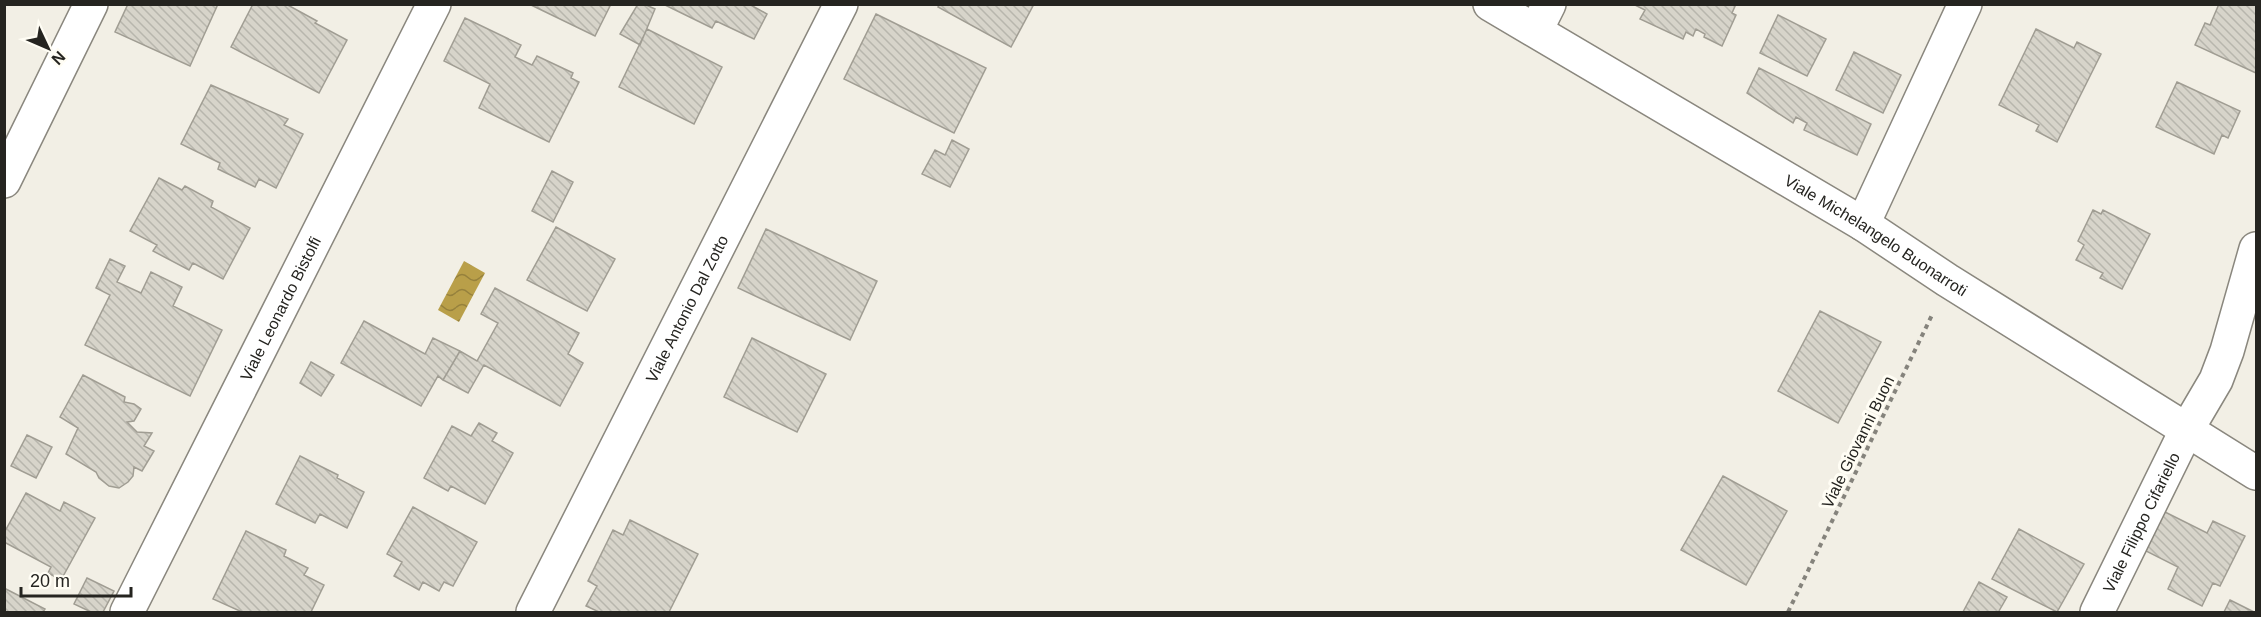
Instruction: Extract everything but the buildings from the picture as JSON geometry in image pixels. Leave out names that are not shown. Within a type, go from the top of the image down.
[{"type":"street","points":[[4,181],[91,4]]},
{"type":"street","name":"Viale Leonardo Bistolfi","points":[[127,612],[434,4]]},
{"type":"street","name":"Viale Antonio Dal Zotto","points":[[533,612],[841,4]]},
{"type":"street","name":"Viale Michelangelo Buonarroti","points":[[1490,4],[1542,17],[1947,280],[2256,473]]},
{"type":"street","points":[[1863,224],[1965,4]]},
{"type":"street","name":"Viale Filippo Cifariello","points":[[2097,612],[2186,431],[2216,380],[2227,351],[2256,249]]},
{"type":"path","name":"Viale Giovanni Buon","points":[[1788,612],[1922,338],[1947,280]]},
{"type":"water","points":[[464,261],[485,273],[459,322],[438,310]]}]
